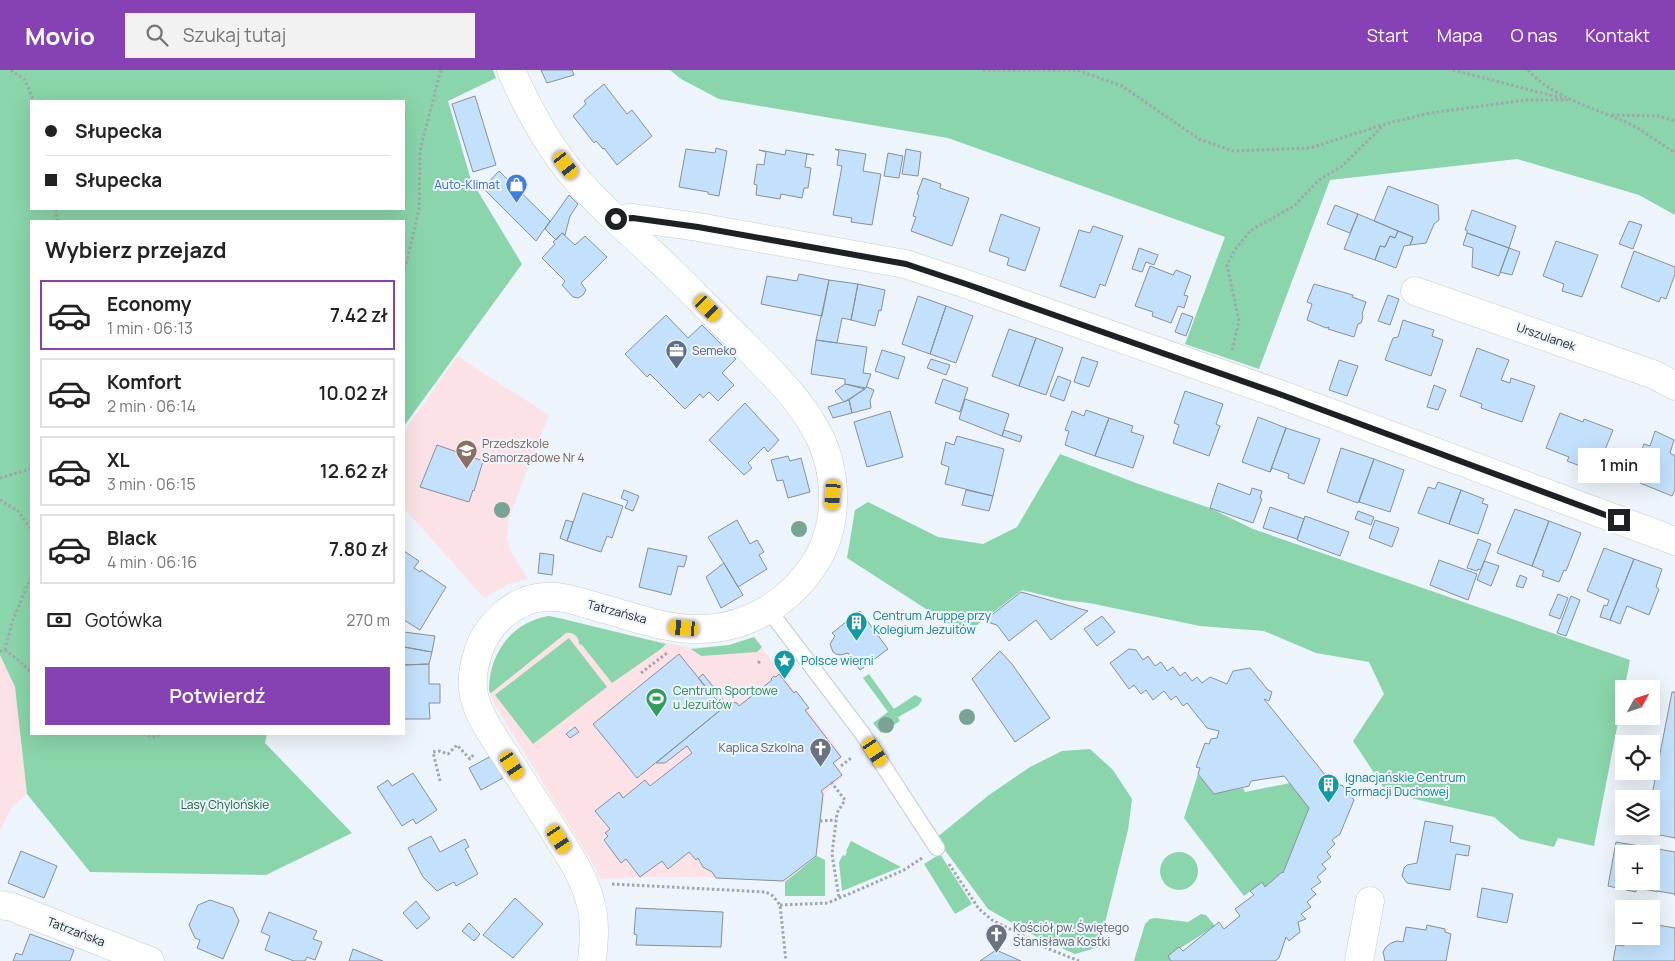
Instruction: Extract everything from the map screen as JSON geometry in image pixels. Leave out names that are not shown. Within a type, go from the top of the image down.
[{"type":"street","name":"Tatrzańska","points":[[511,70],[535,119],[554,150],[577,179],[775,376],[809,417],[821,438],[832,478],[831,514],[827,542],[806,577],[789,594],[768,609],[744,622],[696,629],[672,627],[564,598],[544,596],[525,602],[512,609],[491,627],[483,640],[473,673],[473,691],[480,711],[493,736],[581,874],[594,917],[592,961]]},
{"type":"street","points":[[616,219],[633,218],[698,227],[906,264],[1291,398],[1675,541]]},
{"type":"street","name":"Urszulanek","points":[[1415,291],[1655,375],[1675,386]]},
{"type":"street","points":[[1359,961],[1370,901]]},
{"type":"street","name":"Tatrzańska","points":[[0,905],[12,907],[150,961]]},
{"type":"lane","points":[[768,609],[862,733],[938,848]]},
{"type":"path","points":[[11,70],[25,80],[34,100]]},
{"type":"path","points":[[405,266],[419,209],[420,150],[441,70]]},
{"type":"path","points":[[984,70],[1077,70],[1122,86],[1200,138],[1233,151],[1310,148],[1384,124],[1430,113],[1516,101],[1570,100]]},
{"type":"path","points":[[1453,70],[1570,100],[1628,123],[1675,153]]},
{"type":"path","points":[[1528,70],[1538,82],[1570,100]]},
{"type":"path","points":[[1609,115],[1658,116],[1675,121]]},
{"type":"path","points":[[1224,376],[1239,321],[1227,265],[1234,251],[1250,231],[1294,206],[1319,180],[1342,166],[1384,124]]},
{"type":"path","points":[[0,478],[30,469]]},
{"type":"path","points":[[0,500],[18,511],[30,528]]},
{"type":"path","points":[[5,650],[12,622],[30,579]]},
{"type":"path","points":[[0,651],[5,650],[30,671]]},
{"type":"path","points":[[641,673],[667,653]]},
{"type":"path","points":[[758,663],[762,660]]},
{"type":"path","points":[[146,735],[153,737],[159,735]]},
{"type":"path","points":[[440,781],[432,752],[439,751],[448,754],[457,745],[470,759]]},
{"type":"path","points":[[841,766],[851,758]]},
{"type":"path","points":[[831,782],[844,800],[837,813],[832,854],[839,898]]},
{"type":"path","points":[[820,821],[836,820]]},
{"type":"path","points":[[780,905],[828,903],[904,870],[938,848],[979,909],[992,920],[1049,949],[1079,961]]},
{"type":"path","points":[[605,883],[766,892],[773,896],[780,905],[786,961]]},
{"type":"shaded area","name":"Przedszkole Samorządowe Nr 4","points":[[457,356],[549,415],[508,520],[507,538],[510,550],[528,579],[511,583],[484,598],[405,509],[405,431]]},
{"type":"shaded area","points":[[549,616],[620,634],[692,648],[729,645],[754,637],[843,756],[835,763],[844,776],[825,793],[817,857],[785,882],[714,877],[600,879],[597,870],[493,702],[489,691],[492,664],[504,642],[526,624],[537,618]]},
{"type":"shaded area","points":[[0,655],[15,687],[27,794],[12,807],[0,831]]},
{"type":"green space","name":"Lasy Chylońskie","points":[[0,70],[493,70],[496,78],[448,101],[471,180],[522,264],[405,425],[405,220],[30,220],[30,735],[267,735],[265,743],[352,833],[266,875],[90,872],[27,794],[15,687],[0,655]]},
{"type":"green space","points":[[670,70],[1675,70],[1675,215],[1639,195],[1517,159],[1330,180],[1259,369],[1185,344],[1225,237],[948,138],[719,99],[681,79]]},
{"type":"green space","points":[[1060,454],[1136,483],[1210,508],[1253,529],[1630,660],[1626,680],[1615,680],[1615,725],[1617,725],[1594,846],[1558,838],[1554,847],[1520,839],[1494,817],[1386,791],[1353,741],[1384,694],[1369,662],[1316,653],[1264,631],[1200,626],[1089,603],[1063,600],[1022,590],[972,629],[954,627],[847,558],[855,510],[868,502],[938,537],[983,544],[1017,527]]},
{"type":"green space","points":[[549,616],[666,644],[612,683],[582,645],[579,644],[577,637],[566,633],[491,693],[489,691],[490,677],[493,665],[505,642],[524,625],[536,619]]},
{"type":"green space","points":[[754,637],[762,647],[757,652],[701,656],[691,649],[729,645]]},
{"type":"green space","points":[[569,638],[607,687],[533,744],[495,695]]},
{"type":"green space","points":[[869,674],[894,709],[915,695],[922,700],[918,706],[898,717],[900,721],[881,733],[873,723],[888,712],[863,678]]},
{"type":"green space","points":[[1090,749],[1113,770],[1132,799],[1128,830],[1099,947],[1075,954],[1037,937],[988,909],[936,838],[989,795],[1030,767],[1062,751]]},
{"type":"green space","points":[[1198,774],[1214,794],[1243,788],[1245,792],[1290,783],[1309,808],[1283,873],[1265,887],[1261,883],[1244,896],[1184,818]]},
{"type":"green space","points":[[851,841],[901,867],[842,891],[839,862],[843,855],[845,856]]},
{"type":"green space","points":[[1179,852],[1192,858],[1198,871],[1192,884],[1179,890],[1166,884],[1160,871],[1166,858]]},
{"type":"green space","points":[[940,854],[972,904],[955,914],[924,864]]},
{"type":"green space","points":[[817,856],[825,860],[825,896],[785,896],[785,882]]},
{"type":"green space","points":[[1201,914],[1206,915],[1215,926],[1168,956],[1171,961],[1134,961],[1145,924],[1150,919],[1188,922]]},
{"type":"building","points":[[541,70],[572,70],[574,75],[547,83]]},
{"type":"building","points":[[604,84],[627,114],[632,110],[652,136],[617,165],[604,148],[596,141],[594,143],[573,116],[586,104],[584,101]]},
{"type":"building","points":[[475,96],[496,165],[473,172],[452,104]]},
{"type":"building","points":[[716,148],[727,151],[719,196],[679,187],[686,149],[715,153]]},
{"type":"building","points":[[835,149],[866,154],[863,171],[881,174],[872,225],[851,222],[852,218],[833,215],[842,166],[837,165],[839,151]]},
{"type":"building","points":[[906,149],[921,152],[918,176],[902,174]]},
{"type":"building","points":[[759,150],[785,155],[786,150],[814,155],[807,154],[805,167],[811,168],[808,188],[804,188],[802,198],[781,194],[780,199],[756,195],[757,185],[754,184],[757,164],[764,165],[766,152]]},
{"type":"building","points":[[888,153],[903,156],[899,178],[884,176]]},
{"type":"building","name":"Auto-Klimat","points":[[499,171],[550,221],[536,241],[483,188]]},
{"type":"building","points":[[923,178],[941,184],[940,188],[969,198],[952,246],[911,231],[916,217],[913,216],[919,195],[917,194]]},
{"type":"building","points":[[1388,186],[1438,205],[1439,220],[1434,224],[1426,243],[1410,245],[1413,237],[1374,221]]},
{"type":"building","points":[[569,195],[578,204],[570,216],[565,235],[562,233],[556,240],[545,229]]},
{"type":"building","points":[[1335,205],[1358,214],[1350,233],[1327,224]]},
{"type":"building","points":[[1472,210],[1516,226],[1509,248],[1467,233],[1467,230],[1465,230]]},
{"type":"building","points":[[1001,214],[1040,228],[1025,271],[1007,265],[1009,258],[989,251]]},
{"type":"building","points":[[1358,214],[1398,231],[1395,238],[1390,236],[1385,247],[1380,246],[1375,260],[1344,249]]},
{"type":"building","points":[[1629,221],[1642,225],[1633,249],[1619,244]]},
{"type":"building","points":[[1093,226],[1123,236],[1105,286],[1100,284],[1095,298],[1060,286],[1079,230],[1090,233]]},
{"type":"building","points":[[1398,231],[1413,237],[1410,245],[1404,246],[1396,268],[1375,260],[1380,246],[1385,247],[1390,236],[1395,238]]},
{"type":"building","points":[[562,233],[575,245],[585,236],[607,257],[581,283],[586,290],[578,298],[573,297],[562,285],[565,281],[542,258]]},
{"type":"building","points":[[1467,233],[1509,248],[1499,276],[1472,267],[1473,248],[1463,245]]},
{"type":"building","points":[[1556,241],[1598,255],[1582,297],[1562,291],[1564,284],[1543,276]]},
{"type":"building","points":[[1139,248],[1158,255],[1154,265],[1146,262],[1142,272],[1132,269]]},
{"type":"building","points":[[1509,248],[1520,252],[1512,275],[1500,272]]},
{"type":"building","points":[[1634,251],[1675,267],[1675,274],[1666,299],[1661,297],[1659,302],[1621,287]]},
{"type":"building","points":[[1150,266],[1173,275],[1176,270],[1191,276],[1184,295],[1188,296],[1184,308],[1178,306],[1171,323],[1152,316],[1153,312],[1135,306]]},
{"type":"building","points":[[799,274],[829,280],[822,316],[761,304],[767,276],[797,281]]},
{"type":"building","points":[[829,280],[858,284],[851,320],[842,318],[837,343],[816,340]]},
{"type":"building","points":[[858,284],[885,290],[881,311],[879,310],[875,326],[851,320]]},
{"type":"building","points":[[1314,284],[1353,295],[1352,297],[1366,302],[1361,323],[1358,324],[1354,337],[1307,320],[1312,304],[1307,302]]},
{"type":"building","points":[[1388,295],[1399,299],[1390,325],[1378,321]]},
{"type":"building","points":[[918,296],[946,306],[930,354],[902,344]]},
{"type":"building","points":[[946,306],[973,316],[956,363],[930,354]]},
{"type":"building","points":[[1182,313],[1193,317],[1186,336],[1175,332]]},
{"type":"building","points":[[666,315],[688,338],[702,325],[736,359],[722,373],[734,385],[718,401],[709,392],[703,398],[700,394],[685,409],[650,374],[647,377],[625,354]]},
{"type":"building","points":[[1403,320],[1434,330],[1432,336],[1443,340],[1431,376],[1385,360],[1393,338],[1398,337]]},
{"type":"building","points":[[1009,329],[1036,338],[1019,386],[992,376]]},
{"type":"building","points":[[1036,338],[1063,348],[1046,395],[1019,386]]},
{"type":"building","points":[[816,340],[867,347],[863,373],[871,374],[866,388],[845,384],[845,379],[811,374]]},
{"type":"building","points":[[1477,348],[1509,360],[1501,380],[1510,383],[1511,378],[1535,386],[1522,422],[1481,408],[1482,404],[1460,396]]},
{"type":"building","points":[[882,350],[905,357],[898,379],[875,371]]},
{"type":"building","points":[[1082,357],[1098,362],[1089,387],[1074,382]]},
{"type":"building","points":[[931,359],[950,365],[946,375],[927,368]]},
{"type":"building","points":[[1339,360],[1358,366],[1347,396],[1329,390]]},
{"type":"building","points":[[1058,376],[1071,381],[1064,401],[1050,396]]},
{"type":"building","points":[[943,379],[968,388],[960,412],[935,403]]},
{"type":"building","points":[[845,384],[865,389],[844,402],[835,391]]},
{"type":"building","points":[[1434,385],[1446,390],[1438,410],[1427,407]]},
{"type":"building","points":[[867,387],[874,390],[870,401],[871,408],[852,413],[849,400]]},
{"type":"building","points":[[1185,391],[1223,404],[1216,424],[1220,426],[1209,456],[1173,443],[1179,425],[1174,423]]},
{"type":"building","points":[[965,399],[1009,414],[1002,436],[959,419]]},
{"type":"building","points":[[849,400],[852,413],[833,418],[828,407]]},
{"type":"building","points":[[745,403],[779,440],[768,452],[764,447],[748,463],[752,468],[744,475],[709,440]]},
{"type":"building","points":[[1086,410],[1109,418],[1095,456],[1065,445],[1069,431],[1065,430],[1072,411],[1084,416]]},
{"type":"building","points":[[890,411],[903,457],[867,467],[854,422]]},
{"type":"building","points":[[1560,413],[1583,422],[1584,419],[1613,430],[1596,472],[1567,461],[1569,457],[1546,448]]},
{"type":"building","points":[[1258,417],[1286,428],[1270,472],[1242,462]]},
{"type":"building","points":[[1109,418],[1133,426],[1131,432],[1144,436],[1133,468],[1095,456]]},
{"type":"building","points":[[1286,428],[1320,439],[1304,484],[1288,478],[1289,474],[1272,468],[1270,472]]},
{"type":"building","points":[[1004,430],[1022,436],[1020,442],[1002,436]]},
{"type":"building","points":[[1655,431],[1674,440],[1670,453],[1675,456],[1675,490],[1672,496],[1640,483],[1642,477],[1633,473],[1644,444],[1650,446]]},
{"type":"building","points":[[957,436],[1004,449],[993,496],[945,484],[949,467],[941,464],[946,442],[954,445]]},
{"type":"building","points":[[437,445],[483,461],[469,502],[420,487]]},
{"type":"building","points":[[1341,448],[1374,459],[1358,503],[1327,492]]},
{"type":"building","points":[[788,456],[790,461],[801,458],[810,492],[788,498],[783,480],[777,481],[771,460]]},
{"type":"building","points":[[1374,459],[1404,470],[1390,512],[1359,502]]},
{"type":"building","points":[[1438,482],[1461,490],[1449,524],[1418,513],[1428,487],[1435,489]]},
{"type":"building","points":[[1218,483],[1250,495],[1252,488],[1262,491],[1260,498],[1262,499],[1253,523],[1210,508]]},
{"type":"building","points":[[624,490],[639,496],[633,511],[625,508],[628,501],[621,498]]},
{"type":"building","points":[[966,490],[993,496],[989,511],[962,505]]},
{"type":"building","points":[[1461,490],[1484,499],[1482,503],[1488,505],[1478,534],[1449,524]]},
{"type":"building","points":[[583,493],[623,506],[612,538],[607,536],[601,552],[567,541]]},
{"type":"building","points":[[1270,507],[1304,519],[1297,539],[1263,528]]},
{"type":"building","points":[[1515,509],[1549,521],[1532,566],[1497,553]]},
{"type":"building","points":[[1358,511],[1374,517],[1371,525],[1355,519]]},
{"type":"building","points":[[1305,516],[1349,532],[1340,556],[1297,540]]},
{"type":"building","points":[[566,520],[573,522],[567,541],[560,538]]},
{"type":"building","points":[[737,520],[750,544],[757,540],[764,552],[759,555],[767,569],[738,587],[708,537]]},
{"type":"building","points":[[1375,520],[1399,528],[1392,547],[1369,538]]},
{"type":"building","points":[[1549,521],[1581,533],[1566,571],[1564,570],[1559,582],[1542,576],[1544,571],[1532,566]]},
{"type":"building","points":[[1478,539],[1491,544],[1481,570],[1478,569],[1477,571],[1467,568]]},
{"type":"building","points":[[648,548],[687,556],[684,567],[678,566],[671,595],[639,587]]},
{"type":"building","points":[[1604,548],[1634,559],[1610,620],[1600,617],[1604,605],[1607,606],[1609,600],[1587,591]]},
{"type":"building","points":[[405,552],[419,561],[414,568],[420,572],[421,570],[446,587],[420,630],[405,621]]},
{"type":"building","points":[[540,553],[554,555],[552,575],[538,573]]},
{"type":"building","points":[[1634,559],[1662,569],[1656,587],[1659,589],[1649,615],[1627,606],[1620,624],[1610,620]]},
{"type":"building","points":[[1439,560],[1477,574],[1468,600],[1430,585]]},
{"type":"building","points":[[1484,561],[1499,566],[1491,586],[1477,580]]},
{"type":"building","points":[[724,563],[743,595],[721,608],[706,577]]},
{"type":"building","points":[[1520,575],[1527,578],[1523,588],[1516,586]]},
{"type":"building","points":[[1021,592],[1088,611],[1051,640],[1036,620],[1009,641],[997,625],[984,621]]},
{"type":"building","points":[[1558,594],[1568,598],[1560,619],[1549,615]]},
{"type":"building","points":[[1571,596],[1580,600],[1566,636],[1557,633]]},
{"type":"building","name":"Centrum Aruppe przy Kolegium Jezuitów","points":[[860,611],[888,649],[860,670],[848,653],[836,654],[833,652],[830,644],[835,636],[832,633]]},
{"type":"building","points":[[1102,616],[1115,632],[1097,646],[1084,629]]},
{"type":"building","points":[[405,632],[435,636],[432,652],[405,647]]},
{"type":"building","points":[[405,647],[432,652],[429,664],[405,665]]},
{"type":"building","name":"Ignacjańskie Centrum Formacji Duchowej","points":[[1129,649],[1136,650],[1143,660],[1148,656],[1155,666],[1161,662],[1167,671],[1173,667],[1180,676],[1185,672],[1192,681],[1197,677],[1202,683],[1210,677],[1227,684],[1233,671],[1250,668],[1268,690],[1272,692],[1269,701],[1264,699],[1330,781],[1329,789],[1333,790],[1333,786],[1342,785],[1354,800],[1340,834],[1332,840],[1335,844],[1327,852],[1331,857],[1322,864],[1326,869],[1317,877],[1321,882],[1311,889],[1316,894],[1307,902],[1311,907],[1301,914],[1306,919],[1298,922],[1300,932],[1289,941],[1286,937],[1279,958],[1275,961],[1171,961],[1168,956],[1179,947],[1183,951],[1219,922],[1224,929],[1240,916],[1235,909],[1254,895],[1250,891],[1262,882],[1265,887],[1283,873],[1309,808],[1284,776],[1251,781],[1249,786],[1214,794],[1198,774],[1200,768],[1196,767],[1205,743],[1209,744],[1211,739],[1217,738],[1219,731],[1207,728],[1187,703],[1183,706],[1176,696],[1171,700],[1164,691],[1153,700],[1146,690],[1141,694],[1134,685],[1129,689],[1110,663]]},
{"type":"building","points":[[1000,651],[1012,664],[1050,718],[1015,742],[972,679]]},
{"type":"building","name":"Centrum Sportowe u Jezuitów","points":[[679,654],[723,708],[637,778],[593,724]]},
{"type":"building","points":[[429,664],[429,684],[440,684],[440,703],[429,703],[430,719],[405,719],[405,665]]},
{"type":"building","points":[[703,674],[723,699],[719,703],[698,678]]},
{"type":"building","points":[[779,674],[809,708],[805,710],[841,757],[833,763],[842,775],[821,791],[823,794],[816,856],[783,881],[716,878],[712,872],[703,867],[698,858],[696,860],[689,852],[668,869],[662,861],[640,877],[626,859],[621,863],[604,840],[608,836],[605,833],[610,829],[595,811],[619,792],[623,798],[645,780],[650,786],[692,753],[687,746],[665,763],[656,763],[723,708],[720,705],[724,701],[737,703],[739,706],[772,680],[774,676],[776,677]]},
{"type":"building","points":[[1672,692],[1675,692],[1675,838],[1660,835],[1660,790],[1653,790],[1655,780],[1660,780],[1660,754]]},
{"type":"building","points":[[575,727],[579,732],[570,738],[566,734]]},
{"type":"building","points":[[491,756],[503,778],[481,790],[469,768]]},
{"type":"building","points":[[413,773],[437,810],[416,824],[413,819],[402,826],[377,787],[388,780],[392,786]]},
{"type":"building","points":[[1425,821],[1453,826],[1450,842],[1470,846],[1468,856],[1456,854],[1450,890],[1407,883],[1402,876],[1407,865],[1417,863]]},
{"type":"building","points":[[431,836],[440,852],[465,839],[469,847],[465,849],[478,874],[456,886],[454,882],[437,891],[423,877],[408,848]]},
{"type":"building","points":[[1616,842],[1634,845],[1615,845]]},
{"type":"building","points":[[1615,848],[1615,888],[1608,886]]},
{"type":"building","points":[[1660,849],[1675,852],[1675,894],[1648,890],[1660,890]]},
{"type":"building","points":[[21,851],[57,866],[44,898],[8,883]]},
{"type":"building","points":[[1482,888],[1513,894],[1507,923],[1477,917]]},
{"type":"building","points":[[515,898],[543,924],[513,958],[483,935]]},
{"type":"building","points":[[210,900],[233,908],[239,921],[223,959],[197,948],[200,940],[195,938],[189,925],[198,905]]},
{"type":"building","points":[[416,901],[430,918],[417,929],[403,913]]},
{"type":"building","points":[[636,908],[723,912],[721,947],[636,945],[637,935],[634,934]]},
{"type":"building","points":[[269,912],[317,931],[313,939],[322,942],[315,960],[307,957],[305,961],[294,961],[265,950],[270,936],[261,932]]},
{"type":"building","points":[[469,923],[480,934],[474,941],[462,931]]},
{"type":"building","points":[[1427,925],[1445,929],[1445,932],[1451,934],[1446,961],[1385,961],[1383,952],[1386,947],[1397,941],[1403,942],[1406,927],[1426,930]]},
{"type":"building","points":[[1660,926],[1675,928],[1675,961],[1613,961],[1616,945],[1660,945]]},
{"type":"building","points":[[30,934],[74,950],[70,961],[13,961],[16,953],[22,955]]},
{"type":"building","points":[[353,949],[383,961],[349,961]]},
{"type":"building","name":"Kościół pw. Świętego Stanisława Kostki","points":[[996,950],[1021,961],[980,961]]},
{"type":"place","name":"Auto-Klimat","points":[[516,204]]},
{"type":"place","name":"Semeko","points":[[676,370]]},
{"type":"place","name":"Przedszkole Samorządowe Nr 4","points":[[466,470]]},
{"type":"place","name":"Centrum Aruppe przy Kolegium Jezuitów","points":[[857,642]]},
{"type":"place","name":"Polsce wierni","points":[[785,680]]},
{"type":"place","name":"Centrum Sportowe u Jezuitów","points":[[657,717]]},
{"type":"place","name":"Kaplica Szkolna","points":[[820,767]]},
{"type":"place","name":"Ignacjańskie Centrum Formacji Duchowej","points":[[1329,804]]},
{"type":"place","name":"Kościół pw. Świętego Stanisława Kostki","points":[[997,954]]},
{"type":"route","points":[[616,219],[633,218],[698,227],[906,264],[1282,395],[1619,520]]}]
